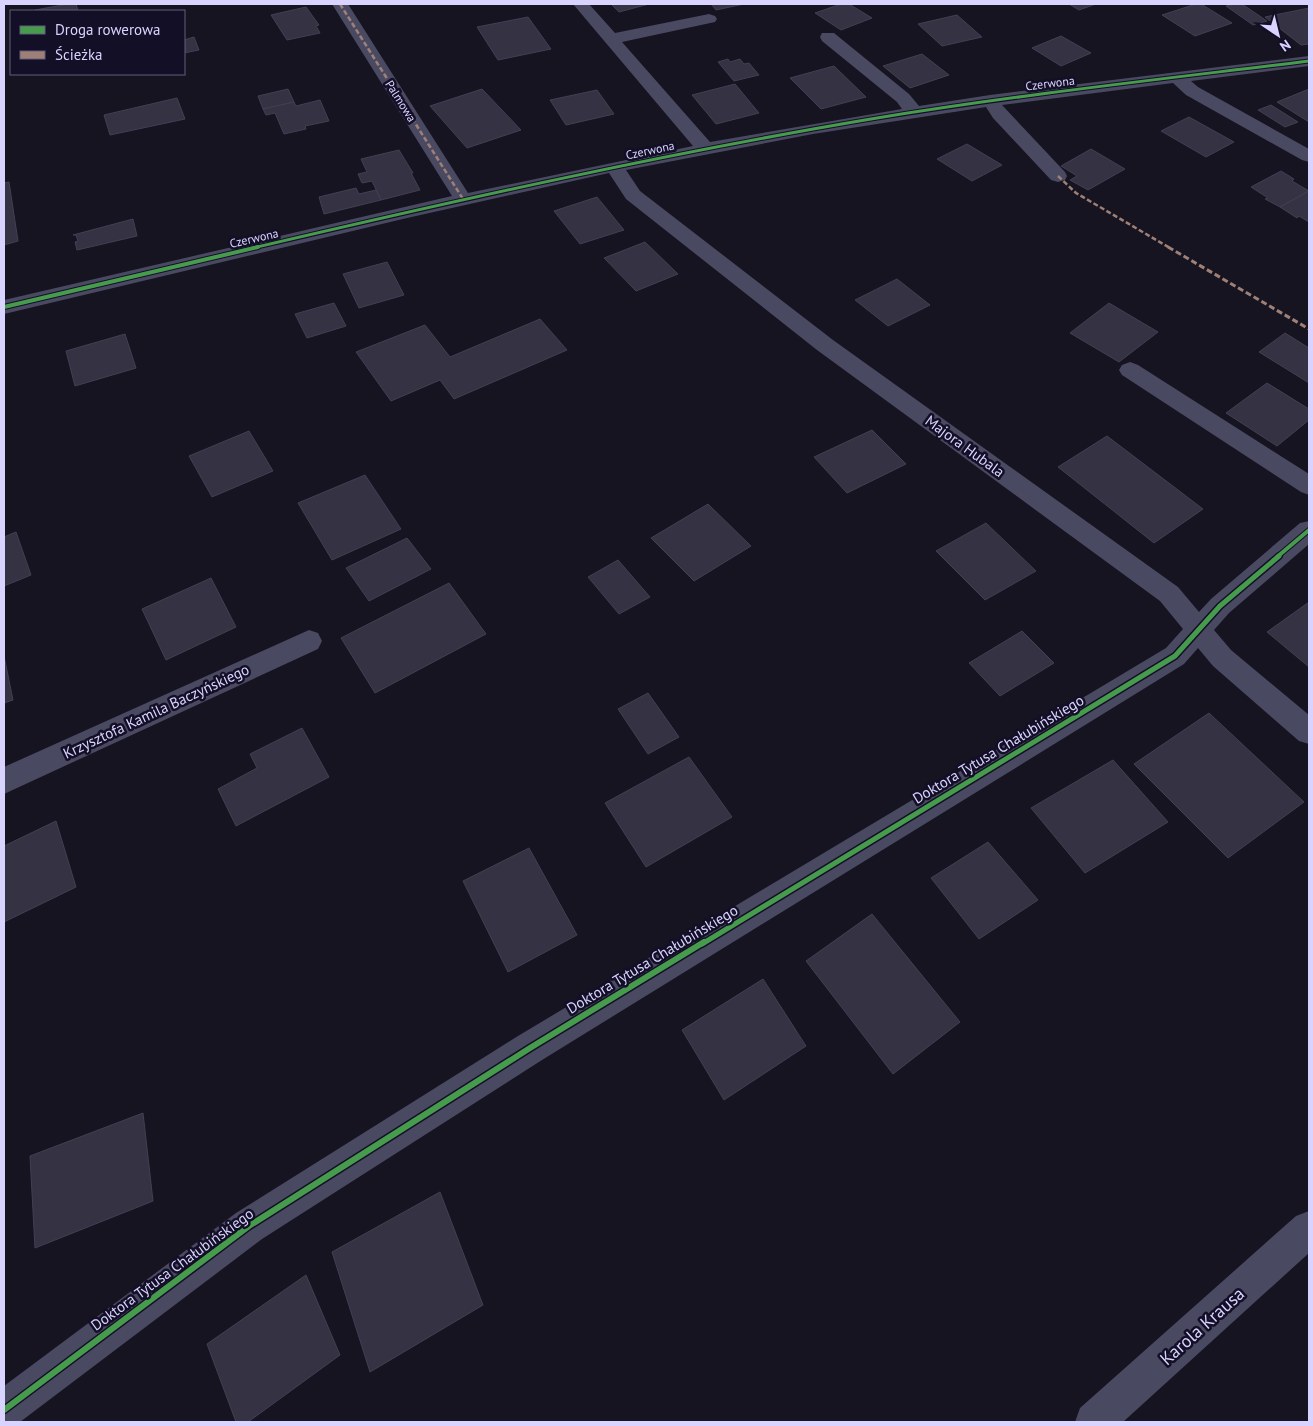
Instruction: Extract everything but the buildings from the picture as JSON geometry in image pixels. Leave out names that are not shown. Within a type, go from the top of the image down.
[{"type":"street","name":"Palmowa","points":[[340,4],[463,199]]},
{"type":"street","points":[[581,4],[706,149]]},
{"type":"street","points":[[611,39],[709,19]]},
{"type":"street","points":[[828,36],[903,98],[914,112]]},
{"type":"street","name":"Czerwona","points":[[4,307],[463,199],[706,149],[990,100],[1309,61]]},
{"type":"street","points":[[1177,77],[1192,91],[1309,156]]},
{"type":"street","points":[[990,100],[999,114],[1058,176]]},
{"type":"street","name":"Majora Hubala","points":[[614,168],[633,195],[825,345],[1169,594],[1222,658],[1309,732]]},
{"type":"street","points":[[1130,370],[1309,486]]},
{"type":"street","name":"Doktora Tytusa Chałubińskiego","points":[[4,1410],[249,1226],[530,1048],[1175,656],[1220,606],[1309,530]]},
{"type":"street","name":"Krzysztofa Kamila Baczyńskiego","points":[[4,781],[309,640]]},
{"type":"street","name":"Karola Krausa","points":[[1094,1422],[1309,1229]]},
{"type":"marked path","points":[[340,4],[463,199]]},
{"type":"marked path","points":[[1058,176],[1076,193],[1309,329]]},
{"type":"cycle path","points":[[4,307],[508,189],[711,148],[936,109],[1309,61]]},
{"type":"cycle path","points":[[4,1410],[249,1226],[530,1048],[1175,656],[1220,606],[1309,530]]}]
